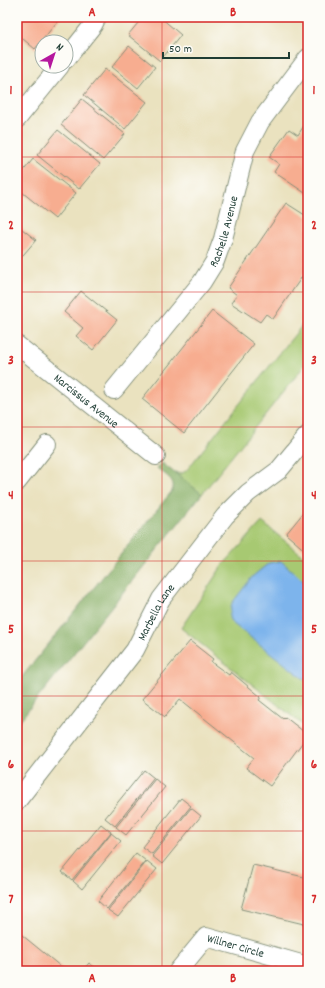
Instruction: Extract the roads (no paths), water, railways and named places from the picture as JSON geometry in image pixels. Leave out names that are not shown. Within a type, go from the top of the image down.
[{"type":"street","points":[[74,49],[93,25],[97,17]]},
{"type":"street","name":"Rachelle Avenue","points":[[114,390],[202,282],[215,261],[224,239],[245,151],[260,122],[308,58]]},
{"type":"street","points":[[17,119],[54,74]]},
{"type":"street","name":"Narcissus Avenue","points":[[17,345],[156,456]]},
{"type":"street","name":"Marbella Lane","points":[[17,801],[135,650],[161,599],[225,516],[248,493],[278,470],[308,435]]},
{"type":"street","points":[[17,482],[47,444]]},
{"type":"street","name":"Willner Circle","points":[[178,971],[206,937],[308,966]]},
{"type":"water","points":[[281,561],[308,585],[308,682],[232,623],[229,618],[232,603],[253,576],[269,563]]}]
